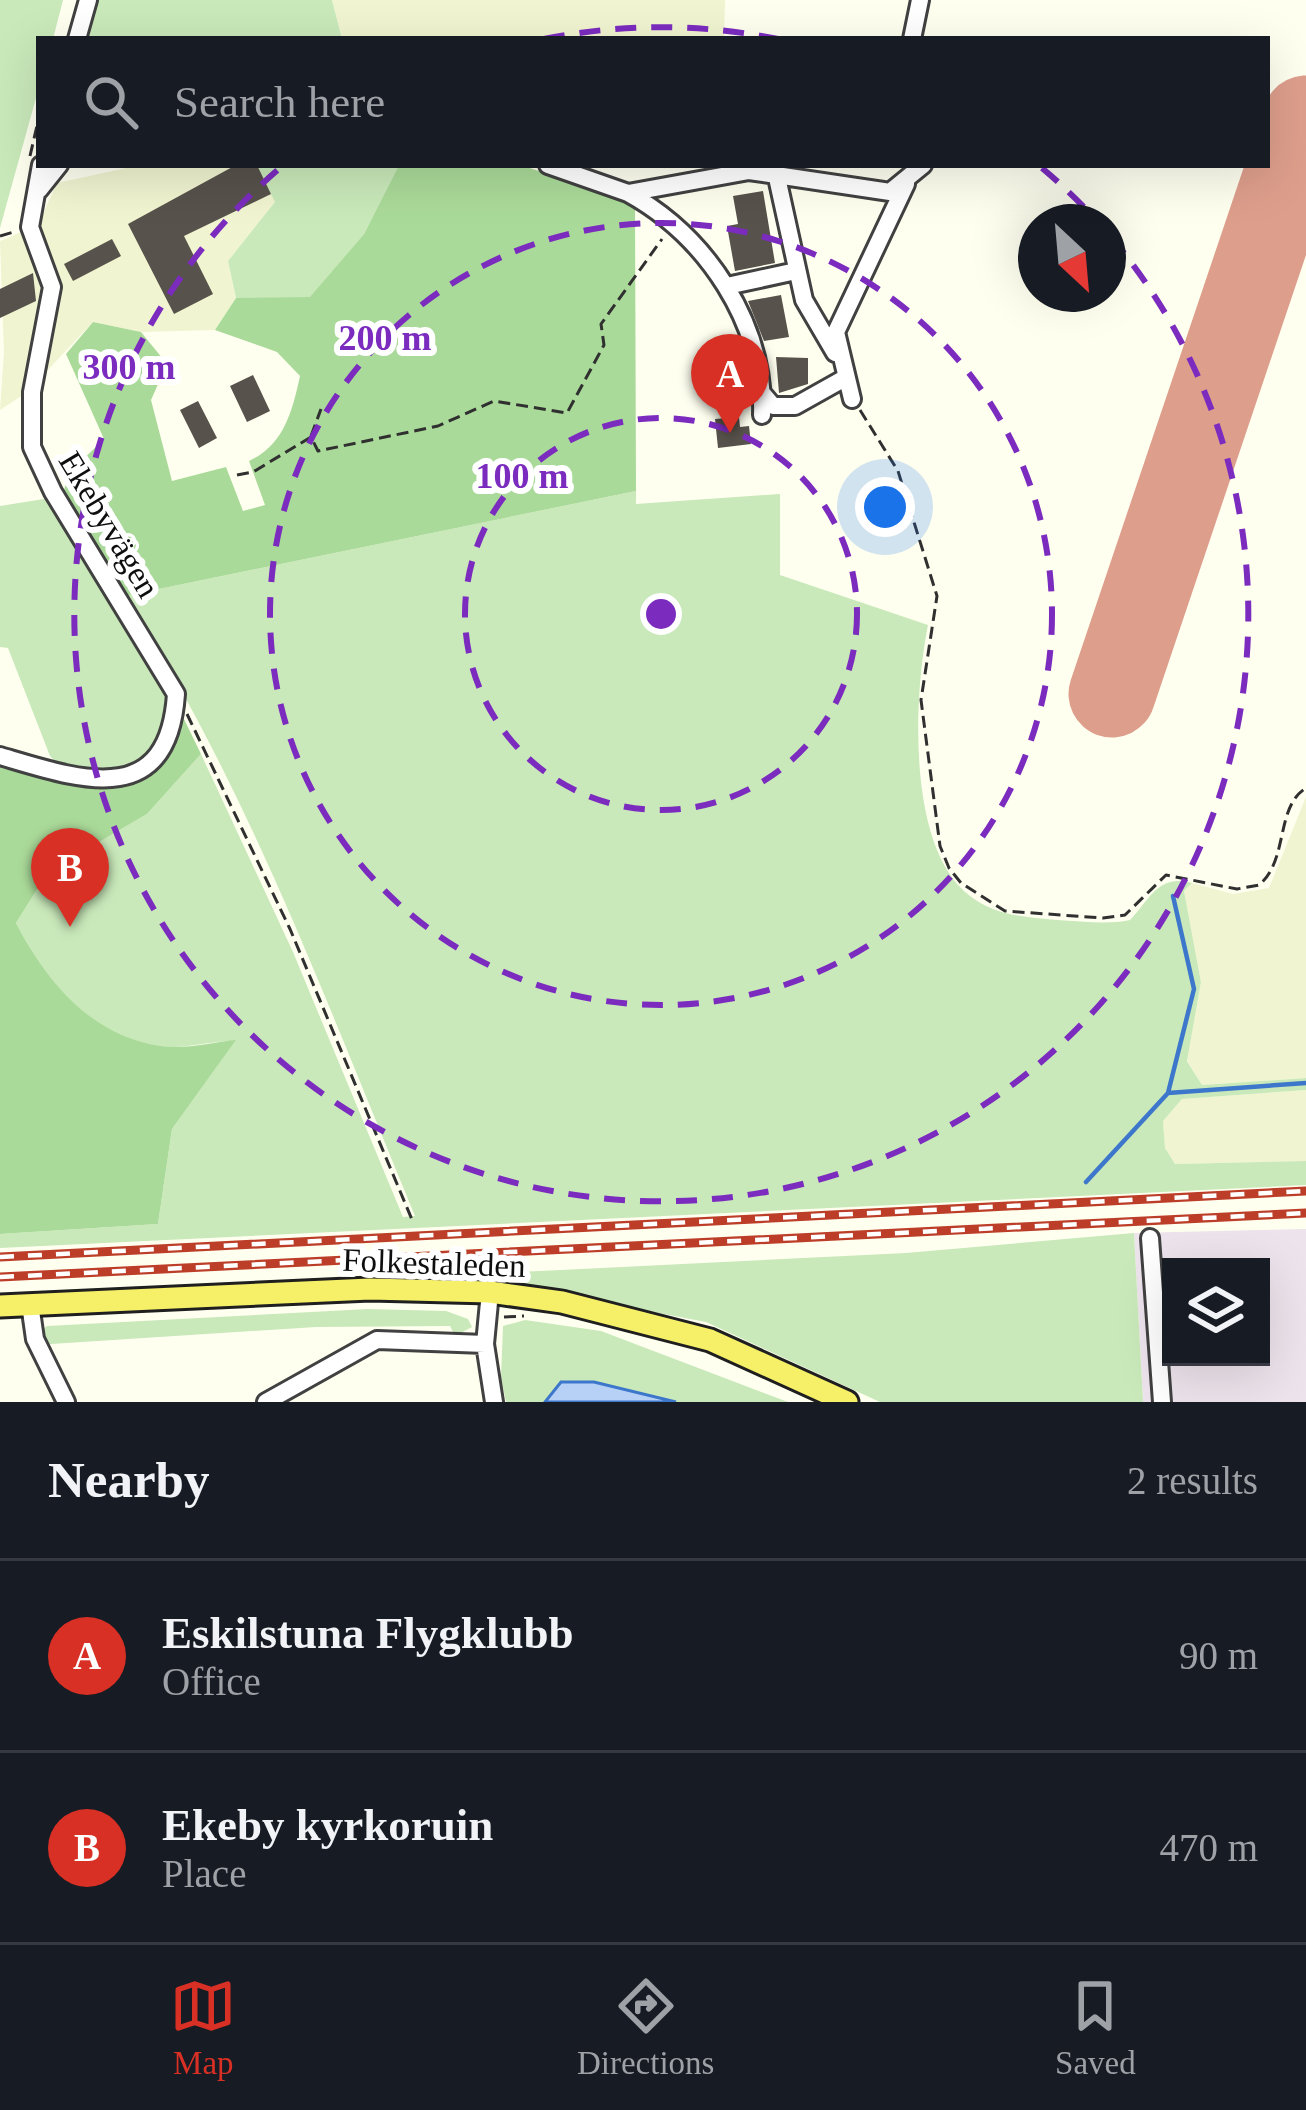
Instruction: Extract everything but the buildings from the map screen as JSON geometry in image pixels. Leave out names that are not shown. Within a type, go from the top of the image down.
[{"type":"main road","name":"Folkestaleden","points":[[0,1306],[370,1289],[490,1292],[562,1302],[710,1340],[847,1402]]},
{"type":"street","points":[[78,36],[88,0]]},
{"type":"street","points":[[913,36],[920,0]]},
{"type":"street","name":"Ekebyvägen","points":[[41,168],[30,227],[52,287],[32,392],[32,447],[52,492],[176,694]]},
{"type":"street","points":[[39,191],[57,168]]},
{"type":"street","points":[[557,168],[628,193],[664,213],[728,286],[762,393],[762,416]]},
{"type":"street","points":[[852,399],[836,332],[906,184],[920,168]]},
{"type":"street","points":[[628,193],[738,171],[776,173],[872,193],[906,184]]},
{"type":"street","points":[[776,173],[803,300],[843,369]]},
{"type":"street","points":[[728,286],[796,272]]},
{"type":"street","points":[[762,393],[772,406],[795,406],[843,369]]},
{"type":"street","points":[[0,756],[74,778],[119,779],[145,766],[166,745],[176,694]]},
{"type":"street","points":[[1150,1238],[1162,1402]]},
{"type":"street","points":[[490,1292],[485,1344],[494,1402]]},
{"type":"street","points":[[30,1304],[34,1339],[66,1402]]},
{"type":"street","points":[[266,1402],[377,1340],[485,1344]]},
{"type":"path","points":[[310,437],[318,451],[340,450],[438,426],[494,401],[567,413],[604,345],[602,324],[662,241],[664,213]]},
{"type":"path","points":[[852,399],[898,471],[932,571],[937,596],[921,700],[940,846],[961,883],[1005,910],[1103,918],[1125,915],[1166,875],[1237,889],[1258,885],[1280,859],[1292,799],[1306,788]]},
{"type":"path","points":[[237,475],[253,472],[310,437],[321,409]]},
{"type":"path","points":[[176,694],[290,928],[413,1222]]},
{"type":"shaded area","points":[[1306,1229],[1306,1402],[1143,1402],[1134,1233]]},
{"type":"green space","points":[[0,0],[63,0],[54,36],[36,36],[36,98],[0,228]]},
{"type":"green space","points":[[96,0],[332,0],[341,36],[86,36]]},
{"type":"green space","points":[[332,0],[725,0],[724,36],[341,36]]},
{"type":"green space","points":[[126,168],[259,168],[276,201],[228,261],[236,298],[215,330],[141,332],[93,322],[26,393],[0,410],[4,352],[0,241],[38,225],[57,183]]},
{"type":"green space","points":[[258,168],[397,168],[364,234],[310,298],[236,298],[228,261],[275,202]]},
{"type":"green space","points":[[397,168],[530,168],[635,204],[636,491],[125,596],[62,497],[69,473],[104,439],[66,354],[93,322],[141,332],[167,364],[151,400],[172,481],[226,467],[243,511],[265,505],[249,461],[278,437],[300,376],[277,352],[215,330],[236,298],[310,297],[364,234]]},
{"type":"green space","points":[[636,491],[636,504],[780,494],[780,575],[928,625],[918,729],[925,808],[934,843],[949,873],[970,896],[1012,914],[1112,922],[1130,920],[1163,885],[1192,883],[1184,891],[1201,982],[1187,1061],[1202,1085],[1306,1078],[1306,1090],[1182,1099],[1163,1121],[1165,1148],[1175,1164],[1306,1161],[1306,1185],[0,1248],[0,1234],[158,1224],[172,1129],[235,1041],[169,1047],[112,1031],[57,985],[16,923],[48,872],[147,814],[201,754],[293,952],[403,1217],[415,1216],[248,821],[125,596]]},
{"type":"green space","points":[[50,498],[169,697],[158,747],[104,774],[76,774],[50,756],[8,648],[0,647],[0,506]]},
{"type":"green space","points":[[182,715],[201,754],[147,814],[48,872],[16,923],[57,985],[113,1031],[170,1047],[236,1040],[172,1129],[158,1224],[0,1234],[0,764],[84,785],[132,781],[152,769],[169,748]]},
{"type":"green space","points":[[1306,797],[1306,1078],[1202,1085],[1187,1060],[1201,982],[1184,891],[1192,883],[1233,894],[1269,888]]},
{"type":"green space","points":[[1306,1090],[1306,1161],[1175,1164],[1165,1148],[1163,1121],[1182,1099]]},
{"type":"green space","points":[[1134,1233],[1143,1402],[880,1402],[706,1322],[459,1275],[906,1253]]},
{"type":"green space","points":[[368,1309],[446,1311],[468,1319],[472,1327],[455,1336],[450,1326],[316,1327],[51,1344],[44,1344],[41,1331],[47,1326]]},
{"type":"green space","points":[[525,1320],[601,1331],[788,1402],[676,1402],[594,1382],[561,1382],[545,1402],[506,1402],[501,1377],[503,1326]]},
{"type":"water","points":[[561,1382],[594,1382],[676,1402],[545,1402]]},
{"type":"waterway","points":[[1168,1093],[1194,989],[1173,896]]},
{"type":"waterway","points":[[1086,1182],[1168,1093],[1306,1083]]},
{"type":"runway","points":[[1112,694],[1306,119]]},
{"type":"railway","points":[[0,1257],[1306,1191]]},
{"type":"railway","points":[[0,1277],[1306,1213]]},
{"type":"place","name":"Eskilstuna Flygklubb","points":[[730,433]]},
{"type":"place","name":"Ekeby kyrkoruin","points":[[70,927]]}]
